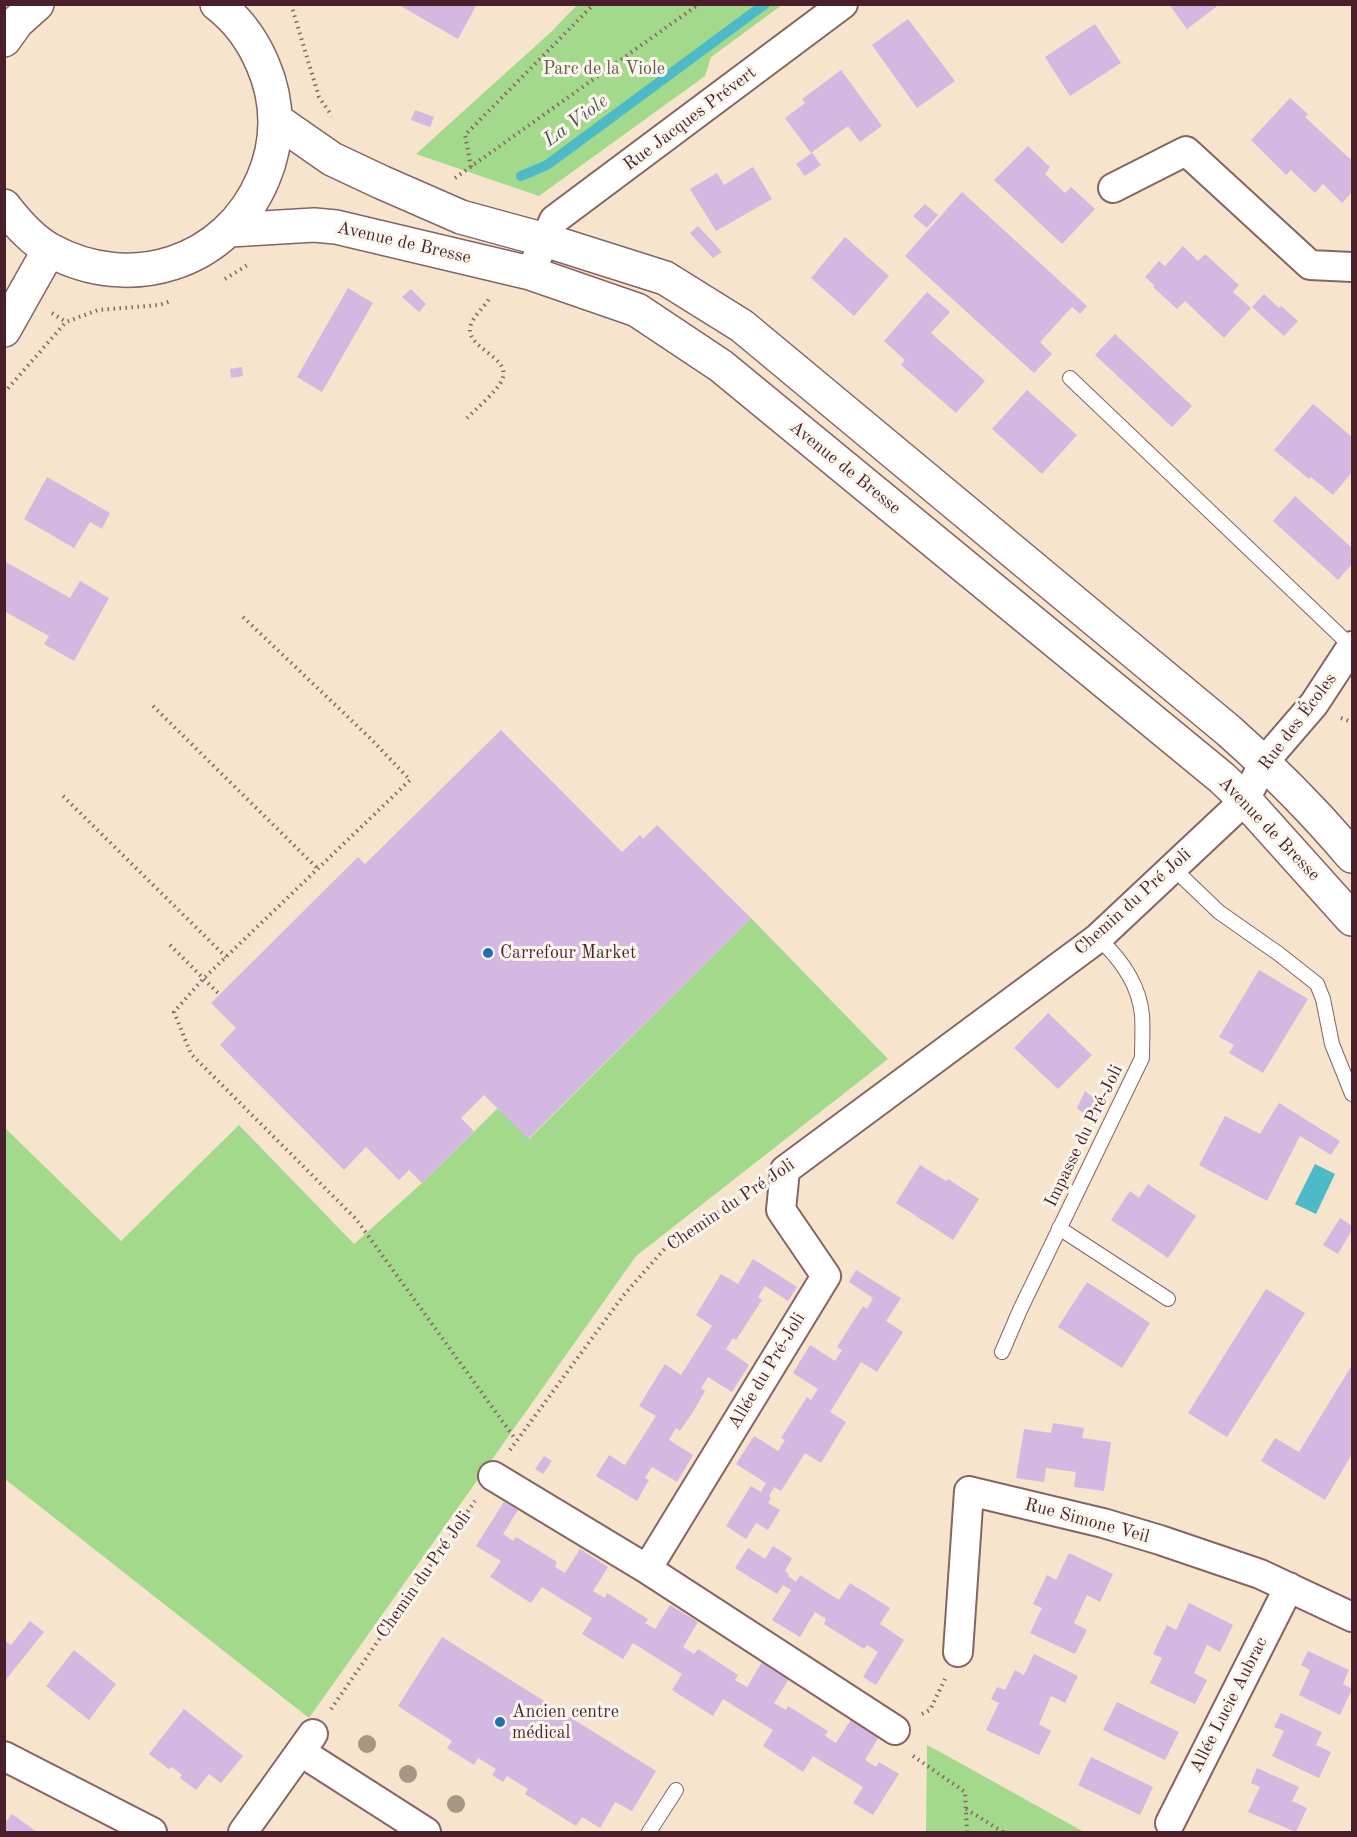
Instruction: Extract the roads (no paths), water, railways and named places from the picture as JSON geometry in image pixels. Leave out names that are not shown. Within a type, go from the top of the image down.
[{"type":"main road","points":[[4,206],[21,227],[49,250],[86,266],[126,271],[166,266],[200,252],[230,230],[255,198],[271,161],[276,120],[271,82],[255,45],[230,14],[217,4]]},
{"type":"main road","name":"Avenue de Bresse","points":[[276,120],[332,159],[381,182],[461,217],[545,240],[665,278],[742,326],[1264,762],[1316,814],[1353,856]]},
{"type":"main road","name":"Avenue de Bresse","points":[[230,230],[314,225],[336,227],[530,273],[637,310],[721,366],[1212,770],[1245,800],[1353,919]]},
{"type":"main road","points":[[4,330],[49,250]]},
{"type":"street","name":"Rue Jacques Prévert","points":[[530,273],[554,220],[843,4]]},
{"type":"street","points":[[1113,188],[1185,151],[1310,265],[1353,267]]},
{"type":"street","name":"Rue des Écoles","points":[[1245,800],[1264,762],[1314,704],[1352,647]]},
{"type":"street","name":"Chemin du Pré Joli","points":[[785,1170],[1098,938],[1245,800]]},
{"type":"street","name":"Allée du Pré-Joli","points":[[647,1569],[826,1276],[780,1209],[785,1170]]},
{"type":"street","points":[[493,1476],[647,1569],[895,1730]]},
{"type":"street","name":"Rue Simone Veil","points":[[958,1652],[969,1491],[1103,1522],[1260,1574],[1353,1617]]},
{"type":"street","name":"Allée Lucie Aubrac","points":[[1170,1824],[1289,1587]]},
{"type":"street","points":[[243,1833],[307,1743],[426,1833]]},
{"type":"street","points":[[4,1756],[152,1833]]},
{"type":"lane","points":[[1070,378],[1352,647]]},
{"type":"lane","points":[[1173,868],[1219,912],[1317,984],[1323,999],[1332,1044],[1353,1094]]},
{"type":"lane","name":"Impasse du Pré-Joli","points":[[1002,1352],[1059,1228],[1142,1058],[1142,1014],[1135,986],[1118,957],[1098,938]]},
{"type":"lane","points":[[1059,1228],[1168,1299]]},
{"type":"lane","points":[[649,1833],[676,1790]]},
{"type":"water","points":[[1315,1164],[1335,1174],[1316,1214],[1295,1204]]},
{"type":"waterway","name":"La Viole","points":[[521,176],[547,165],[765,4]]},
{"type":"place","name":"Carrefour Market","points":[[488,953]]},
{"type":"place","name":"Ancien centre médical","points":[[500,1722]]},
{"type":"park label","name":"Parc de la Viole","points":[[604,69]]}]
